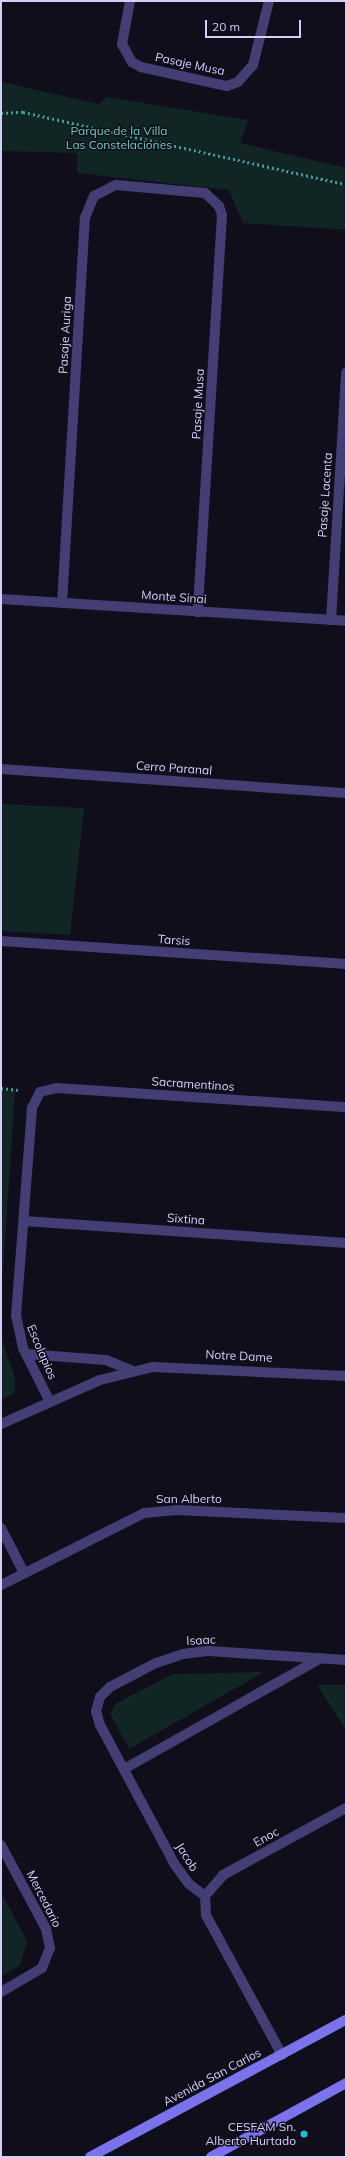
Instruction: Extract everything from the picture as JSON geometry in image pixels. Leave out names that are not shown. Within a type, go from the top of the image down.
[{"type":"main road","name":"Avenida San Carlos","points":[[90,2157],[346,2020]]},
{"type":"main road","points":[[211,2157],[346,2083]]},
{"type":"street","name":"Pasaje Musa","points":[[130,1],[122,33],[125,54],[142,67],[214,85],[238,82],[253,65],[269,1]]},
{"type":"street","name":"Pasaje Auriga","points":[[62,603],[86,209],[100,190],[116,186],[194,191],[213,199]]},
{"type":"street","name":"Pasaje Musa","points":[[198,612],[222,224],[219,206],[213,199]]},
{"type":"street","name":"Pasaje Lacenta","points":[[330,620],[346,372]]},
{"type":"street","name":"Monte Sinai","points":[[1,599],[346,622]]},
{"type":"street","name":"Cerro Paranal","points":[[1,769],[346,793]]},
{"type":"street","name":"Tarsis","points":[[1,941],[346,964]]},
{"type":"street","name":"Sacramentinos","points":[[40,1092],[56,1088],[346,1107]]},
{"type":"street","name":"Escolapios","points":[[40,1092],[32,1108],[16,1316],[26,1354],[50,1402]]},
{"type":"street","name":"Sixtina","points":[[24,1221],[346,1243]]},
{"type":"street","name":"Notre Dame","points":[[26,1354],[106,1360],[131,1370]]},
{"type":"street","name":"Notre Dame","points":[[50,1402],[131,1370],[174,1366],[346,1376]]},
{"type":"street","points":[[1,1424],[50,1402]]},
{"type":"street","name":"San Alberto","points":[[1,1585],[130,1518],[161,1510],[346,1518]]},
{"type":"street","points":[[1,1528],[24,1573]]},
{"type":"street","name":"Isaac","points":[[97,1703],[110,1687],[156,1663],[183,1654],[209,1651],[346,1660]]},
{"type":"street","points":[[124,1769],[321,1658]]},
{"type":"street","name":"Jacob","points":[[97,1703],[97,1718],[181,1874],[205,1896]]},
{"type":"street","name":"Enoc","points":[[205,1896],[223,1875],[346,1808]]},
{"type":"street","name":"Mercedario","points":[[1,1845],[46,1929],[50,1948],[42,1968],[1,1992]]},
{"type":"street","points":[[205,1896],[206,1915],[282,2054]]},
{"type":"path","points":[[1,113],[23,112],[346,184]]},
{"type":"green space","name":"Parque de la Villa Las Constelaciones","points":[[1,82],[99,104],[107,97],[248,120],[240,143],[346,168],[346,230],[243,223],[229,190],[77,173],[77,153],[1,151]]},
{"type":"green space","points":[[1,804],[84,808],[70,935],[1,931]]},
{"type":"green space","points":[[1,1090],[15,1091],[1,1301]]},
{"type":"green space","points":[[1,1336],[15,1378],[15,1393],[1,1400]]},
{"type":"green space","points":[[264,1672],[129,1749],[110,1714],[115,1704],[173,1674]]},
{"type":"green space","points":[[317,1685],[346,1685],[346,1730]]},
{"type":"green space","points":[[1,1892],[27,1941],[20,1965],[1,1976]]},
{"type":"place","name":"CESFAM Sn. Alberto Hurtado","points":[[304,2134]]}]
